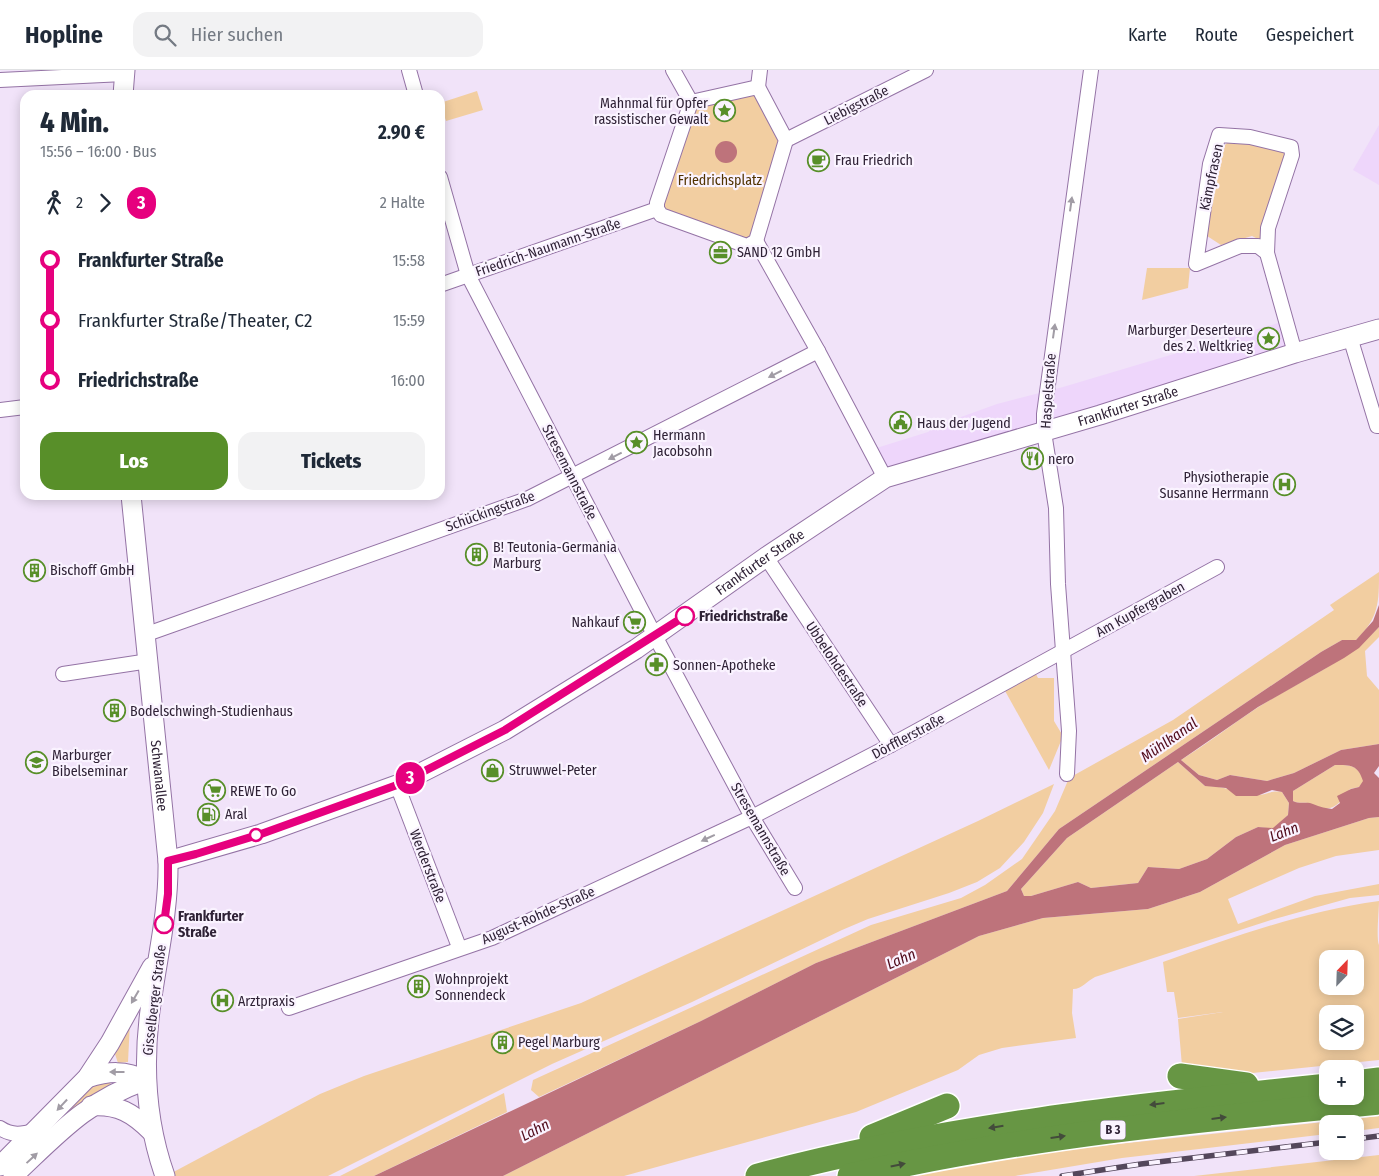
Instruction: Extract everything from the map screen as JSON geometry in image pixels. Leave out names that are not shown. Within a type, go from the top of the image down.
[{"type":"highway","points":[[1180,1076],[1281,1090]]},
{"type":"highway","points":[[1364,1082],[1379,1080]]},
{"type":"highway","name":"B 3","points":[[758,1176],[887,1144],[1068,1115],[1319,1087]]},
{"type":"highway","name":"B 3","points":[[850,1176],[982,1148],[1074,1135],[1379,1102]]},
{"type":"highway","points":[[812,1162],[947,1106]]},
{"type":"street","points":[[409,70],[415,90]]},
{"type":"street","points":[[672,70],[691,102],[657,209],[669,220],[747,246],[756,241],[786,140],[758,87],[760,70]]},
{"type":"street","name":"Liebigstraße","points":[[786,140],[926,70]]},
{"type":"street","name":"Haspelstraße","points":[[1067,774],[1069,731],[1056,508],[1044,432],[1045,392],[1090,70]]},
{"type":"street","points":[[0,80],[124,72],[122,90]]},
{"type":"street","points":[[691,102],[758,87]]},
{"type":"street","name":"Kämpfrasen","points":[[1267,253],[1258,246],[1240,246],[1196,264],[1210,164],[1219,135],[1250,138],[1291,147],[1292,155],[1268,228],[1267,253],[1295,353]]},
{"type":"street","name":"Stresemannstraße","points":[[445,195],[468,275],[655,636],[752,817],[795,888]]},
{"type":"street","name":"Friedrich-Naumann-Straße","points":[[445,283],[657,209]]},
{"type":"street","points":[[756,241],[818,351],[885,478]]},
{"type":"street","name":"Frankfurter Straße","points":[[168,861],[261,834],[397,785],[505,730],[655,636],[766,557],[885,478],[1044,432],[1295,353],[1379,329]]},
{"type":"street","points":[[1350,338],[1377,426],[1379,426]]},
{"type":"street","name":"Schückingstraße","points":[[147,634],[527,499],[818,351]]},
{"type":"street","points":[[0,410],[20,408]]},
{"type":"street","name":"Schwanallee","points":[[132,500],[147,634],[168,861]]},
{"type":"street","name":"Ubbelohdestraße","points":[[766,557],[891,746]]},
{"type":"street","name":"Am Kupfergraben","points":[[1063,652],[1217,567]]},
{"type":"street","name":"Dörfflerstraße","points":[[752,817],[891,746],[1063,652]]},
{"type":"street","points":[[63,674],[149,661]]},
{"type":"street","name":"Werderstraße","points":[[397,785],[459,948]]},
{"type":"street","name":"August-Rohde-Straße","points":[[289,1008],[492,938],[752,817]]},
{"type":"street","name":"Gisselberger Straße","points":[[165,1176],[152,1132],[146,1080],[149,1019],[168,894],[168,861]]},
{"type":"street","points":[[0,1166],[87,1078],[110,1043],[159,955]]},
{"type":"street","name":"Gisselberger Straße","points":[[87,1078],[115,1071],[126,1072],[146,1080]]},
{"type":"street","points":[[13,1176],[65,1126],[91,1106],[112,1093],[146,1080]]},
{"type":"street","points":[[91,1106],[105,1105],[121,1108],[136,1117],[152,1132]]},
{"type":"street","points":[[0,1128],[10,1134],[36,1131]]},
{"type":"shaded area","points":[[1379,125],[1379,185],[1353,170]]},
{"type":"shaded area","points":[[1285,321],[1294,347],[1176,385],[881,471],[870,450],[928,432],[936,426],[997,404],[1063,387]]},
{"type":"green space","name":"Friedrichsplatz","points":[[757,89],[783,141],[754,239],[747,244],[660,211],[694,104]]},
{"type":"green space","points":[[477,91],[483,110],[446,121],[445,101]]},
{"type":"green space","points":[[1229,141],[1281,148],[1290,157],[1264,242],[1252,236],[1221,245],[1204,234],[1216,154]]},
{"type":"green space","points":[[1147,268],[1190,268],[1188,288],[1142,300]]},
{"type":"green space","points":[[1379,572],[1379,592],[1376,609],[1364,632],[1356,640],[1342,640],[1321,652],[1059,829],[1007,891],[816,963],[701,1021],[539,1097],[531,1090],[533,1080],[871,925],[961,898],[985,885],[1022,859],[1055,811],[1069,778],[1173,720],[1334,610],[1330,605]]},
{"type":"green space","points":[[1379,627],[1379,637],[1365,651],[1367,676],[1379,690],[1379,744],[1341,750],[1294,773],[1267,781],[1230,775],[1217,780],[1199,775],[1181,760],[1257,708],[1351,652]]},
{"type":"green space","points":[[1035,672],[1038,678],[1054,678],[1054,721],[1063,736],[1049,770],[1004,689]]},
{"type":"green space","points":[[1178,762],[1205,786],[1256,795],[1282,792],[1289,803],[1288,815],[1273,829],[1258,827],[1236,837],[1207,859],[1179,869],[1148,867],[1138,883],[1091,888],[1078,882],[1031,896],[1024,896],[1021,889],[1067,838]]},
{"type":"green space","points":[[1335,765],[1353,767],[1359,772],[1364,781],[1359,787],[1350,789],[1334,807],[1325,809],[1308,803],[1293,801],[1293,791]]},
{"type":"green space","points":[[1054,784],[1043,813],[1024,842],[1000,868],[977,882],[868,919],[842,930],[692,1002],[552,1064],[328,1176],[166,1176],[320,1094],[364,1076],[581,1003],[978,821]]},
{"type":"green space","points":[[1379,817],[1379,850],[1336,856],[1299,868],[1228,899],[1238,924],[1315,896],[1379,884],[1379,895],[1350,898],[1271,920],[1095,977],[1082,986],[1073,989],[1072,1013],[1076,1038],[1002,1048],[979,1055],[958,1070],[856,1112],[624,1176],[503,1176],[979,936],[1043,918],[1148,909],[1200,892],[1285,845],[1369,818]]},
{"type":"green space","points":[[1379,901],[1379,1060],[1364,1062],[1364,1060],[1319,1060],[1319,1066],[1233,1075],[1182,1066],[1178,1019],[1223,1012],[1178,1018],[1174,992],[1167,992],[1163,962],[1216,943],[1324,911]]},
{"type":"green space","points":[[130,1022],[128,1062],[118,1063],[115,1054]]},
{"type":"green space","points":[[110,1081],[111,1086],[57,1126],[52,1123],[85,1092],[101,1083]]},
{"type":"green space","points":[[504,1093],[507,1112],[374,1176],[340,1176]]},
{"type":"green space","points":[[1379,1116],[1379,1128],[1364,1130],[1364,1118]]},
{"type":"green space","points":[[1319,1122],[1319,1135],[1122,1158],[1015,1176],[902,1176],[1034,1153]]},
{"type":"green space","points":[[1379,1155],[1379,1176],[1194,1176],[1335,1160],[1364,1160],[1364,1157]]},
{"type":"water","points":[[726,141],[736,148],[737,152],[730,162],[726,163],[716,156],[715,152],[722,142]]},
{"type":"water","name":"Lahn","points":[[1379,605],[1379,627],[1359,648],[1258,707],[1181,760],[1199,775],[1217,780],[1230,775],[1267,781],[1294,773],[1341,750],[1379,744],[1379,766],[1374,773],[1379,778],[1379,817],[1369,818],[1285,845],[1200,892],[1148,909],[1043,918],[979,936],[503,1176],[374,1176],[701,1021],[816,963],[1007,891],[1059,829],[1321,652],[1342,640],[1356,640],[1373,621]],"holes":[[[1178,762],[1205,786],[1226,788],[1236,796],[1257,796],[1272,790],[1282,792],[1289,803],[1288,815],[1273,828],[1258,827],[1236,837],[1207,859],[1179,869],[1148,867],[1138,883],[1091,888],[1078,882],[1031,896],[1024,896],[1021,889],[1067,838]],[[1335,765],[1350,766],[1356,769],[1363,781],[1359,787],[1337,796],[1340,803],[1332,809],[1293,801],[1293,791]]]},
{"type":"railway","points":[[1364,1138],[1379,1136]]},
{"type":"railway","points":[[1062,1176],[1141,1164],[1319,1143]]},
{"type":"bus line","name":"3","points":[[164,924],[168,894],[168,861],[261,834],[397,785],[505,730],[534,713],[685,616]]},
{"type":"place","name":"Mahnmal für Opfer rassistischer Gewalt","points":[[724,111]]},
{"type":"place","name":"Frau Friedrich","points":[[819,160]]},
{"type":"place","name":"SAND 12 GmbH","points":[[721,252]]},
{"type":"place","name":"Marburger Deserteure des 2. Weltkrieg","points":[[1269,338]]},
{"type":"place","name":"Haus der Jugend","points":[[901,423]]},
{"type":"place","name":"Hermann Jacobsohn","points":[[637,443]]},
{"type":"place","name":"nero","points":[[1032,459]]},
{"type":"place","name":"Physiotherapie Susanne Herrmann","points":[[1285,485]]},
{"type":"place","name":"B! Teutonia-Germania Marburg","points":[[477,555]]},
{"type":"place","name":"Bischoff GmbH","points":[[34,570]]},
{"type":"place","name":"Friedrichstraße","points":[[685,616]]},
{"type":"place","name":"Nahkauf","points":[[635,622]]},
{"type":"place","name":"Sonnen-Apotheke","points":[[657,665]]},
{"type":"place","name":"Bodelschwingh-Studienhaus","points":[[114,711]]},
{"type":"place","name":"Marburger Bibelseminar","points":[[36,763]]},
{"type":"place","name":"Struwwel-Peter","points":[[493,770]]},
{"type":"place","name":"REWE To Go","points":[[214,791]]},
{"type":"place","name":"Aral","points":[[209,814]]},
{"type":"place","name":"Frankfurter Straße","points":[[164,924]]},
{"type":"place","name":"Wohnprojekt Sonnendeck","points":[[419,987]]},
{"type":"place","name":"Arztpraxis","points":[[222,1001]]},
{"type":"place","name":"Pegel Marburg","points":[[502,1042]]},
{"type":"water label","name":"Mühlkanal","points":[[1169,740]]}]
